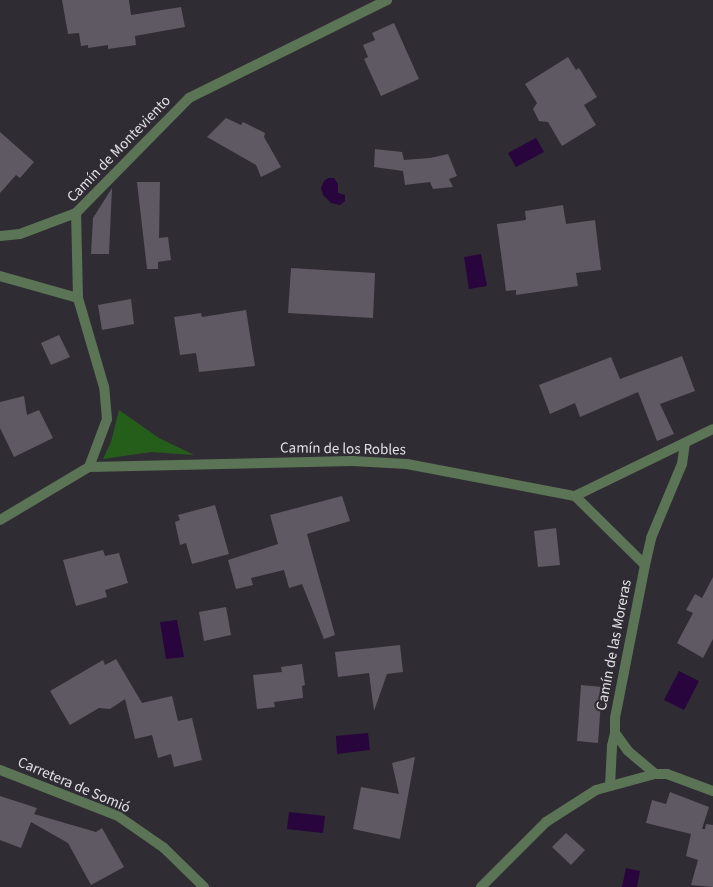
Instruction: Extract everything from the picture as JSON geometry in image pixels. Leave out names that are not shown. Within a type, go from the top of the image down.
[{"type":"street","name":"Camín de Monteviento","points":[[89,466],[107,419],[104,387],[78,298],[76,213],[189,98],[387,0]]},
{"type":"street","points":[[0,236],[20,234],[76,213]]},
{"type":"street","points":[[0,276],[78,298]]},
{"type":"street","points":[[575,496],[713,429]]},
{"type":"street","name":"Camín de las Moreras","points":[[655,774],[628,750],[615,733],[615,718],[651,538],[682,464],[685,443]]},
{"type":"street","name":"Camín de los Robles","points":[[0,520],[89,466],[352,460],[407,464],[575,496]]},
{"type":"street","name":"Camín de las Moreras","points":[[575,496],[645,566]]},
{"type":"street","points":[[610,786],[612,746],[615,733]]},
{"type":"street","name":"Carretera de Somió","points":[[0,770],[118,816],[164,848],[204,887]]},
{"type":"street","points":[[481,887],[546,822],[596,790],[655,774],[667,774],[713,790]]},
{"type":"green space","points":[[119,410],[159,438],[194,455],[151,452],[103,459],[111,442]]},
{"type":"shaded area","points":[[536,138],[544,152],[516,167],[508,153]]},
{"type":"shaded area","points":[[328,178],[334,178],[338,184],[338,193],[345,195],[345,201],[340,205],[331,203],[323,195],[321,188],[324,181]]},
{"type":"shaded area","points":[[481,254],[487,286],[469,289],[464,257]]},
{"type":"shaded area","points":[[177,620],[184,657],[166,659],[160,622]]},
{"type":"shaded area","points":[[679,671],[699,681],[684,710],[664,700]]},
{"type":"shaded area","points":[[368,733],[370,750],[337,754],[336,736]]},
{"type":"shaded area","points":[[289,812],[325,816],[323,833],[287,829]]},
{"type":"shaded area","points":[[626,868],[640,871],[637,887],[622,887]]},
{"type":"building","points":[[62,0],[129,0],[131,15],[181,7],[185,27],[135,36],[136,45],[108,49],[108,45],[88,48],[88,45],[81,46],[79,33],[68,34]]},
{"type":"building","points":[[394,23],[419,79],[381,96],[364,59],[368,57],[363,45],[375,40],[372,33]]},
{"type":"building","points":[[568,57],[576,70],[579,68],[597,97],[584,105],[596,125],[562,146],[548,122],[539,121],[533,109],[537,103],[525,84]]},
{"type":"building","points":[[226,118],[241,125],[243,122],[265,133],[264,137],[281,167],[261,177],[256,165],[207,137]]},
{"type":"building","points":[[0,132],[34,162],[20,178],[16,175],[0,193]]},
{"type":"building","points":[[375,149],[402,152],[404,160],[430,158],[448,154],[457,176],[449,179],[453,187],[433,189],[430,182],[405,185],[403,171],[374,167]]},
{"type":"building","points":[[137,182],[160,182],[159,238],[168,237],[171,260],[158,262],[158,269],[147,269]]},
{"type":"building","points":[[112,188],[109,254],[91,254],[93,218]]},
{"type":"building","points":[[563,205],[566,224],[595,220],[601,270],[576,273],[578,286],[516,295],[516,290],[506,291],[497,224],[526,220],[525,211]]},
{"type":"building","points":[[291,268],[375,273],[373,318],[288,313]]},
{"type":"building","points":[[131,299],[134,324],[102,330],[98,305]]},
{"type":"building","points":[[246,310],[255,366],[199,372],[196,353],[180,355],[174,317],[201,313],[202,317]]},
{"type":"building","points":[[59,335],[70,357],[51,365],[41,343]]},
{"type":"building","points":[[682,356],[695,391],[660,404],[674,434],[657,441],[638,392],[580,417],[575,403],[550,414],[539,385],[611,357],[620,379]]},
{"type":"building","points":[[24,396],[27,415],[39,410],[53,438],[14,457],[0,428],[0,402]]},
{"type":"building","points":[[342,496],[350,521],[307,534],[335,635],[324,639],[302,584],[289,588],[284,570],[251,578],[253,585],[236,589],[228,560],[278,544],[270,515]]},
{"type":"building","points":[[215,505],[229,554],[192,564],[186,543],[180,545],[175,522],[180,520],[178,515]]},
{"type":"building","points":[[556,528],[560,565],[538,567],[534,531]]},
{"type":"building","points":[[103,550],[105,556],[119,553],[128,583],[105,590],[107,597],[76,606],[63,560]]},
{"type":"building","points":[[713,577],[713,639],[703,658],[677,643],[693,613],[686,610],[695,594],[702,598]]},
{"type":"building","points":[[226,607],[231,635],[204,641],[199,612]]},
{"type":"building","points":[[400,645],[403,672],[387,674],[374,711],[369,673],[338,677],[335,652]]},
{"type":"building","points":[[116,659],[142,703],[172,696],[178,721],[192,718],[202,760],[174,767],[171,754],[158,758],[152,735],[135,739],[125,699],[110,709],[99,708],[70,725],[50,691],[103,660],[105,665]]},
{"type":"building","points":[[302,664],[305,685],[302,686],[303,698],[274,702],[275,707],[257,709],[253,675],[282,672],[281,667]]},
{"type":"building","points":[[581,685],[602,687],[598,743],[577,741]]},
{"type":"building","points":[[415,757],[400,839],[353,829],[361,787],[399,794],[392,763]]},
{"type":"building","points":[[670,792],[709,807],[702,829],[705,829],[706,824],[713,825],[713,887],[691,885],[698,860],[686,856],[691,834],[646,823],[652,800],[666,804]]},
{"type":"building","points":[[0,796],[37,808],[34,814],[96,832],[102,828],[124,867],[91,885],[68,843],[31,822],[21,848],[0,840]]},
{"type":"building","points":[[566,833],[585,850],[571,865],[552,847]]}]
